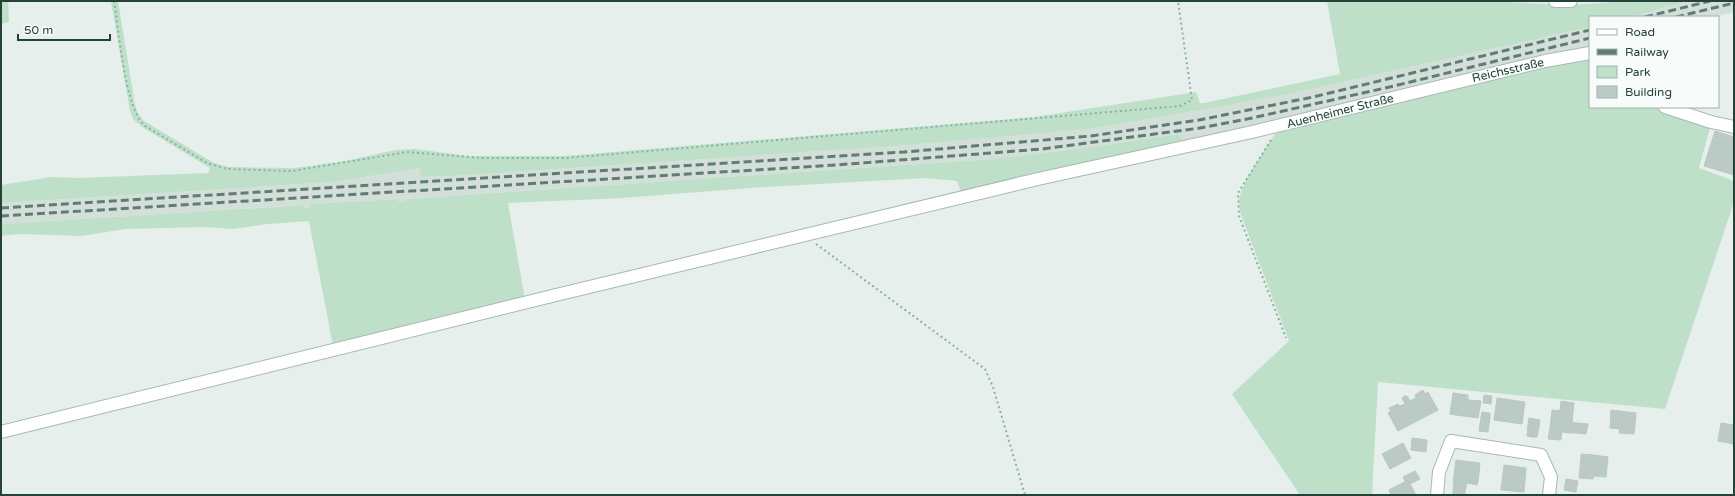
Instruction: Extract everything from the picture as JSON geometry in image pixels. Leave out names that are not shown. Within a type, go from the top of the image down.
[{"type":"street","points":[[1555,1],[1571,1]]},
{"type":"street","name":"Reichsstraße","points":[[1427,89],[1545,61],[1589,53]]},
{"type":"street","name":"Auenheimer Straße","points":[[1,432],[804,235],[1038,179],[1280,126],[1427,89]]},
{"type":"street","points":[[1668,108],[1711,122],[1734,127]]},
{"type":"street","points":[[1437,495],[1439,472],[1451,441],[1541,455],[1551,477],[1549,495]]},
{"type":"path","points":[[114,1],[134,112],[145,126],[208,164],[227,169],[292,171],[408,152],[481,158],[566,158],[1180,106],[1192,100],[1178,1]]},
{"type":"path","points":[[1280,126],[1238,193],[1237,202],[1239,216],[1286,338]]},
{"type":"path","points":[[804,235],[972,357],[985,369],[993,387],[1025,495]]},
{"type":"shaded area","points":[[1689,1],[1734,1],[1734,12],[1718,16],[1633,16]]},
{"type":"shaded area","points":[[1589,27],[1589,55],[1186,144],[1178,134],[1092,147],[993,159],[406,199],[406,202],[399,202],[398,199],[311,204],[311,207],[304,208],[303,205],[1,224],[1,203],[334,182],[419,168],[421,177],[453,176],[897,146],[1091,129],[1275,97]]},
{"type":"green space","points":[[1,1],[8,1],[9,22],[1,24]]},
{"type":"green space","points":[[111,1],[118,1],[135,105],[138,113],[144,121],[214,163],[229,167],[294,168],[345,161],[395,150],[415,149],[469,156],[565,156],[1035,117],[1196,92],[1200,103],[1204,103],[1340,74],[1327,1],[1482,1],[1571,5],[1630,1],[1689,1],[1633,16],[1589,16],[1589,27],[1275,97],[1091,129],[897,146],[453,176],[421,177],[419,168],[334,182],[1,203],[1,185],[51,177],[78,178],[208,173],[210,168],[142,127],[133,119],[130,111]]},
{"type":"green space","points":[[1589,55],[1589,108],[1663,108],[1711,124],[1699,168],[1734,181],[1734,201],[1665,409],[1378,382],[1372,495],[1300,495],[1232,394],[1289,341],[1241,215],[1239,204],[1242,189],[1246,180],[1282,123]]},
{"type":"green space","points":[[1178,134],[1186,144],[961,192],[957,181],[925,178],[765,187],[622,198],[508,203],[526,305],[334,351],[309,221],[268,224],[233,229],[205,227],[125,229],[82,236],[20,234],[1,236],[1,224],[304,205],[304,208],[311,207],[311,204],[398,199],[399,202],[406,202],[406,199],[993,159],[1092,147]]},
{"type":"building","points":[[1715,131],[1734,137],[1734,175],[1704,166]]},
{"type":"building","points":[[1423,390],[1425,394],[1428,392],[1438,410],[1398,431],[1388,413],[1391,411],[1389,408],[1398,404],[1399,406],[1405,404],[1402,398],[1404,396],[1407,396],[1410,401],[1416,398],[1415,395]]},
{"type":"building","points":[[1453,393],[1468,395],[1468,400],[1481,401],[1478,418],[1456,415],[1457,408],[1451,407]]},
{"type":"building","points":[[1484,395],[1492,396],[1491,404],[1483,403]]},
{"type":"building","points":[[1497,398],[1525,402],[1522,424],[1494,420]]},
{"type":"building","points":[[1561,401],[1574,403],[1573,412],[1560,411]]},
{"type":"building","points":[[1451,407],[1457,408],[1456,415],[1450,414]]},
{"type":"building","points":[[1552,410],[1573,412],[1571,433],[1562,432],[1562,429],[1550,428]]},
{"type":"building","points":[[1611,410],[1636,413],[1634,434],[1619,433],[1620,429],[1610,428]]},
{"type":"building","points":[[1482,412],[1490,413],[1490,418],[1481,417]]},
{"type":"building","points":[[1481,417],[1490,418],[1488,432],[1479,431]]},
{"type":"building","points":[[1529,418],[1540,420],[1539,427],[1528,425]]},
{"type":"building","points":[[1572,422],[1577,423],[1576,433],[1571,433]]},
{"type":"building","points":[[1577,423],[1588,424],[1586,434],[1576,433]]},
{"type":"building","points":[[1721,423],[1734,425],[1734,444],[1718,441]]},
{"type":"building","points":[[1528,425],[1533,426],[1532,437],[1527,436]]},
{"type":"building","points":[[1533,426],[1539,427],[1537,437],[1532,437]]},
{"type":"building","points":[[1550,428],[1562,429],[1561,440],[1548,439]]},
{"type":"building","points":[[1412,438],[1427,440],[1426,452],[1411,450]]},
{"type":"building","points":[[1403,443],[1411,458],[1390,469],[1382,454]]},
{"type":"building","points":[[1581,454],[1594,455],[1594,458],[1581,457]]},
{"type":"building","points":[[1594,455],[1608,457],[1606,477],[1594,476],[1593,479],[1579,478],[1581,457],[1594,458]]},
{"type":"building","points":[[1456,460],[1480,463],[1478,482],[1467,481],[1465,492],[1460,492],[1461,484],[1453,483]]},
{"type":"building","points":[[1504,465],[1526,468],[1524,492],[1501,490]]},
{"type":"building","points":[[1415,471],[1420,479],[1410,484],[1408,480],[1405,481],[1403,477]]},
{"type":"building","points":[[1566,479],[1578,481],[1576,492],[1564,490]]},
{"type":"building","points":[[1408,480],[1416,495],[1391,495],[1389,490]]},
{"type":"building","points":[[1467,481],[1478,482],[1477,485],[1467,483]]},
{"type":"building","points":[[1454,483],[1461,484],[1460,492],[1453,491]]},
{"type":"building","points":[[1453,491],[1465,492],[1465,495],[1453,495]]},
{"type":"railway","points":[[1649,16],[1710,1]]},
{"type":"railway","points":[[1680,16],[1734,3]]},
{"type":"railway","points":[[1,208],[904,152],[1091,136],[1199,120],[1313,97],[1589,30]]},
{"type":"railway","points":[[1,216],[836,165],[1042,149],[1200,128],[1252,118],[1394,86],[1589,38]]}]
